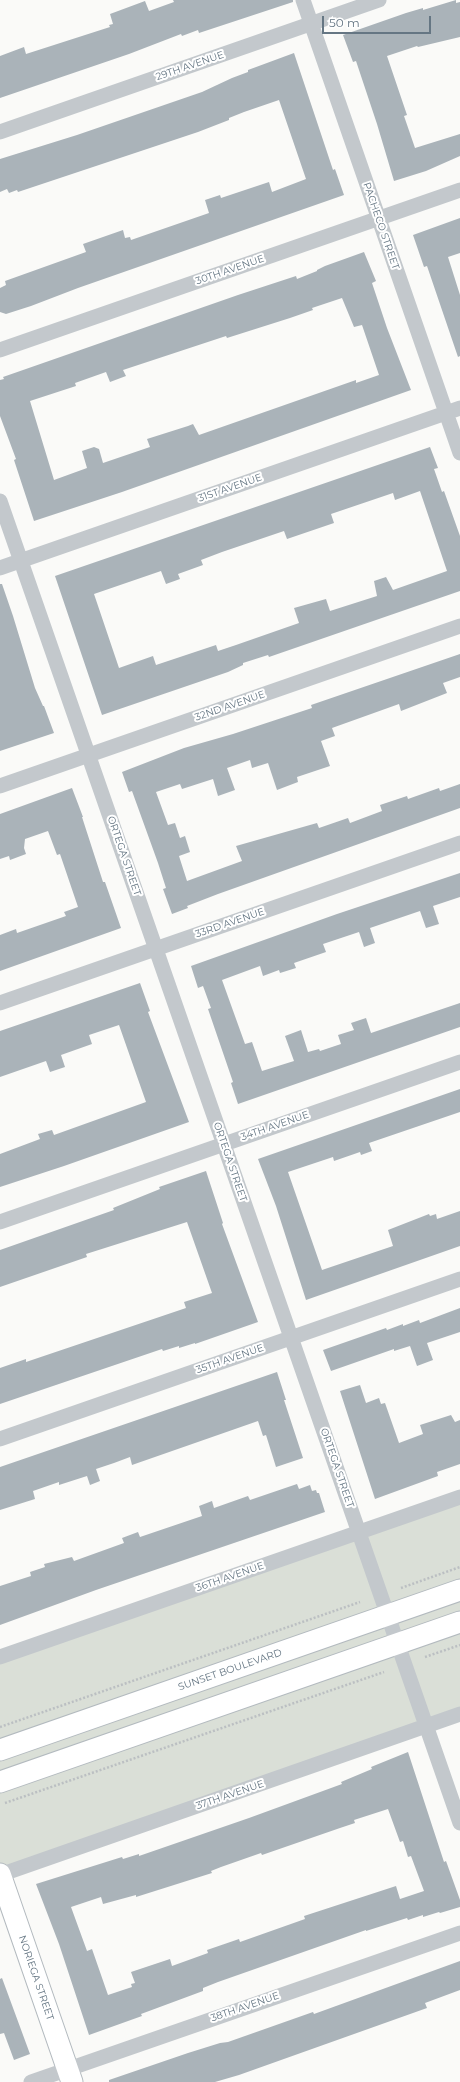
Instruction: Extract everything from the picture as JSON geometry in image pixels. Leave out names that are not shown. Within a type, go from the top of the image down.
[{"type":"main road","name":"SUNSET BOULEVARD","points":[[0,1750],[460,1590]]},
{"type":"main road","points":[[0,1782],[460,1622]]},
{"type":"main road","name":"NORIEGA STREET","points":[[0,1875],[70,2076]]},
{"type":"street","name":"PACHECO STREET","points":[[302,0],[378,218],[453,410],[460,453]]},
{"type":"street","name":"29TH AVENUE","points":[[0,132],[380,0]]},
{"type":"street","name":"30TH AVENUE","points":[[0,350],[460,190]]},
{"type":"street","name":"31ST AVENUE","points":[[0,568],[453,410]]},
{"type":"street","name":"ORTEGA STREET","points":[[0,501],[460,1823]]},
{"type":"street","name":"32ND AVENUE","points":[[0,786],[460,626]]},
{"type":"street","name":"33RD AVENUE","points":[[0,1003],[460,843]]},
{"type":"street","name":"34TH AVENUE","points":[[0,1222],[460,1062]]},
{"type":"street","name":"35TH AVENUE","points":[[0,1439],[460,1279]]},
{"type":"street","name":"36TH AVENUE","points":[[0,1657],[460,1497]]},
{"type":"street","name":"37TH AVENUE","points":[[0,1875],[460,1714]]},
{"type":"street","name":"38TH AVENUE","points":[[31,2082],[70,2076],[460,1933]]},
{"type":"path","points":[[401,1588],[460,1567]]},
{"type":"path","points":[[0,1727],[360,1602]]},
{"type":"path","points":[[425,1657],[460,1645]]},
{"type":"path","points":[[5,1803],[384,1672]]},
{"type":"shaded area","points":[[460,1497],[460,1715],[0,1875],[0,1657]]},
{"type":"building","points":[[173,0],[293,0],[293,2],[199,33],[198,30],[182,36],[181,34],[129,54],[0,98],[0,56],[24,47],[26,54],[110,27],[109,25],[113,24],[110,14],[145,1],[149,11],[174,2]]},
{"type":"building","points":[[456,0],[456,3],[460,2],[460,37],[417,46],[387,56],[407,115],[404,116],[415,148],[460,134],[460,156],[426,171],[394,181],[356,61],[353,62],[343,35],[406,13],[423,8],[423,10]]},
{"type":"building","points":[[294,53],[333,170],[335,169],[344,195],[78,288],[31,306],[6,314],[0,312],[0,288],[6,285],[5,281],[86,252],[83,244],[123,230],[125,238],[130,237],[131,240],[209,213],[205,200],[220,195],[221,198],[269,182],[272,192],[306,179],[279,100],[244,112],[229,118],[229,120],[198,132],[18,192],[17,190],[9,193],[7,189],[0,192],[0,159],[77,135],[202,92],[248,72],[248,70]]},
{"type":"building","points":[[460,218],[460,253],[448,257],[460,295],[460,356],[458,357],[427,266],[424,267],[413,235]]},
{"type":"building","points":[[364,252],[376,281],[372,283],[387,328],[411,390],[122,492],[34,521],[14,460],[16,459],[0,416],[0,380],[4,379],[3,377],[238,295],[296,276],[297,279],[325,266]],"holes":[[[342,298],[354,327],[362,325],[379,375],[356,383],[356,380],[199,435],[193,424],[147,439],[150,447],[103,463],[99,449],[94,447],[82,451],[87,468],[54,480],[30,401],[76,386],[75,383],[106,372],[110,382],[126,376],[123,370],[226,336],[227,338],[290,318],[313,310],[312,308]]]},
{"type":"building","points":[[430,447],[438,468],[434,469],[442,492],[444,491],[460,536],[460,591],[269,657],[268,655],[243,663],[243,665],[228,672],[102,715],[55,576]],"holes":[[[420,491],[447,571],[393,590],[386,577],[374,581],[377,596],[330,611],[326,599],[294,608],[299,623],[218,651],[216,645],[156,665],[153,656],[119,668],[94,594],[161,571],[166,584],[180,579],[178,574],[203,565],[201,560],[222,552],[284,531],[287,539],[334,523],[331,514],[393,493],[395,500]]]},
{"type":"building","points":[[0,584],[2,584],[13,616],[35,688],[44,706],[54,733],[0,751]]},
{"type":"building","points":[[460,654],[460,677],[443,683],[447,693],[401,711],[399,704],[332,728],[335,736],[321,741],[330,766],[297,777],[298,782],[277,790],[268,763],[252,768],[250,760],[227,768],[235,790],[218,796],[213,779],[182,789],[180,784],[156,792],[168,825],[175,823],[180,838],[185,836],[190,852],[179,856],[187,881],[242,861],[236,846],[317,823],[319,828],[348,818],[350,823],[382,811],[380,805],[407,796],[408,799],[439,788],[440,791],[460,784],[460,808],[218,894],[187,906],[188,908],[172,914],[163,889],[166,888],[158,863],[132,791],[129,792],[122,772],[184,748],[233,734],[312,708],[311,705]]},
{"type":"building","points":[[72,788],[83,817],[103,882],[105,882],[121,928],[0,971],[0,935],[16,929],[17,933],[66,916],[64,912],[78,907],[60,854],[57,855],[48,831],[25,839],[24,848],[26,854],[10,860],[9,856],[0,859],[0,814]]},
{"type":"building","points":[[460,873],[460,897],[433,906],[439,924],[426,928],[420,911],[370,928],[375,943],[364,947],[359,932],[323,944],[326,952],[294,963],[296,968],[280,973],[279,970],[263,976],[260,966],[222,980],[245,1044],[252,1042],[262,1071],[294,1061],[285,1036],[301,1030],[308,1052],[319,1049],[320,1051],[341,1044],[338,1035],[354,1030],[351,1023],[366,1018],[371,1033],[460,1003],[460,1027],[238,1104],[231,1083],[233,1082],[208,1009],[211,1008],[203,986],[198,988],[191,966],[337,914]]},
{"type":"building","points":[[140,983],[150,1011],[148,1012],[189,1122],[0,1187],[0,1154],[40,1139],[38,1134],[52,1130],[54,1135],[146,1102],[119,1025],[89,1035],[92,1044],[61,1055],[65,1067],[50,1072],[46,1061],[0,1077],[0,1031]]},
{"type":"building","points":[[460,1089],[460,1112],[369,1143],[372,1151],[361,1155],[360,1152],[334,1161],[333,1157],[288,1172],[322,1270],[393,1246],[388,1230],[429,1214],[430,1216],[436,1214],[437,1219],[460,1211],[460,1246],[306,1300],[276,1206],[258,1159]]},
{"type":"building","points":[[206,1171],[223,1223],[222,1224],[258,1322],[195,1344],[179,1348],[179,1346],[163,1351],[162,1349],[0,1404],[0,1368],[26,1359],[26,1362],[186,1308],[184,1302],[212,1293],[187,1222],[86,1254],[87,1257],[0,1287],[0,1250],[114,1210],[113,1208],[160,1189],[159,1187]]},
{"type":"building","points":[[460,1308],[460,1332],[427,1343],[433,1360],[417,1366],[410,1346],[394,1351],[394,1349],[331,1371],[323,1350],[386,1328],[387,1330],[419,1320],[420,1323]]},
{"type":"building","points":[[277,1372],[286,1400],[284,1400],[303,1458],[276,1467],[266,1435],[263,1436],[258,1421],[132,1465],[130,1457],[96,1469],[100,1481],[90,1485],[87,1476],[59,1485],[59,1482],[33,1491],[35,1499],[0,1510],[0,1467]]},
{"type":"building","points":[[360,1385],[366,1403],[379,1398],[381,1404],[385,1403],[399,1443],[423,1434],[420,1425],[451,1415],[455,1422],[460,1420],[460,1464],[437,1472],[438,1476],[375,1499],[340,1391]]},
{"type":"building","points":[[297,1484],[299,1489],[310,1485],[312,1491],[316,1490],[317,1493],[319,1493],[325,1512],[96,1590],[0,1625],[0,1586],[31,1576],[30,1572],[45,1567],[44,1564],[72,1557],[74,1561],[124,1543],[122,1538],[138,1532],[140,1537],[202,1516],[199,1506],[212,1501],[214,1508],[248,1496],[250,1500]]},
{"type":"building","points":[[408,1752],[444,1862],[446,1861],[460,1900],[460,1907],[423,1917],[423,1915],[408,1920],[407,1918],[366,1930],[218,1982],[203,1988],[203,1991],[141,2014],[142,2016],[89,2035],[59,1944],[36,1884],[122,1857],[123,1859],[139,1854],[139,1856],[249,1818],[342,1784],[341,1782],[372,1769],[371,1767]],"holes":[[[388,1809],[400,1842],[403,1841],[408,1857],[411,1856],[424,1891],[400,1899],[396,1886],[304,1916],[305,1919],[240,1942],[239,1939],[207,1950],[208,1953],[172,1966],[170,1959],[131,1972],[135,1983],[131,1984],[132,1987],[108,1995],[92,1949],[87,1951],[71,1907],[101,1897],[103,1904],[136,1895],[136,1897],[212,1873],[211,1871],[221,1867],[261,1853],[262,1855],[355,1823],[354,1820]]]},
{"type":"building","points":[[460,1961],[460,1990],[425,2003],[427,2008],[239,2075],[215,2082],[109,2082],[109,2080],[188,2053],[228,2042],[313,2012],[314,2014]]},
{"type":"building","points":[[2,1978],[30,2054],[14,2060],[4,2033],[0,2034],[0,1979]]}]
